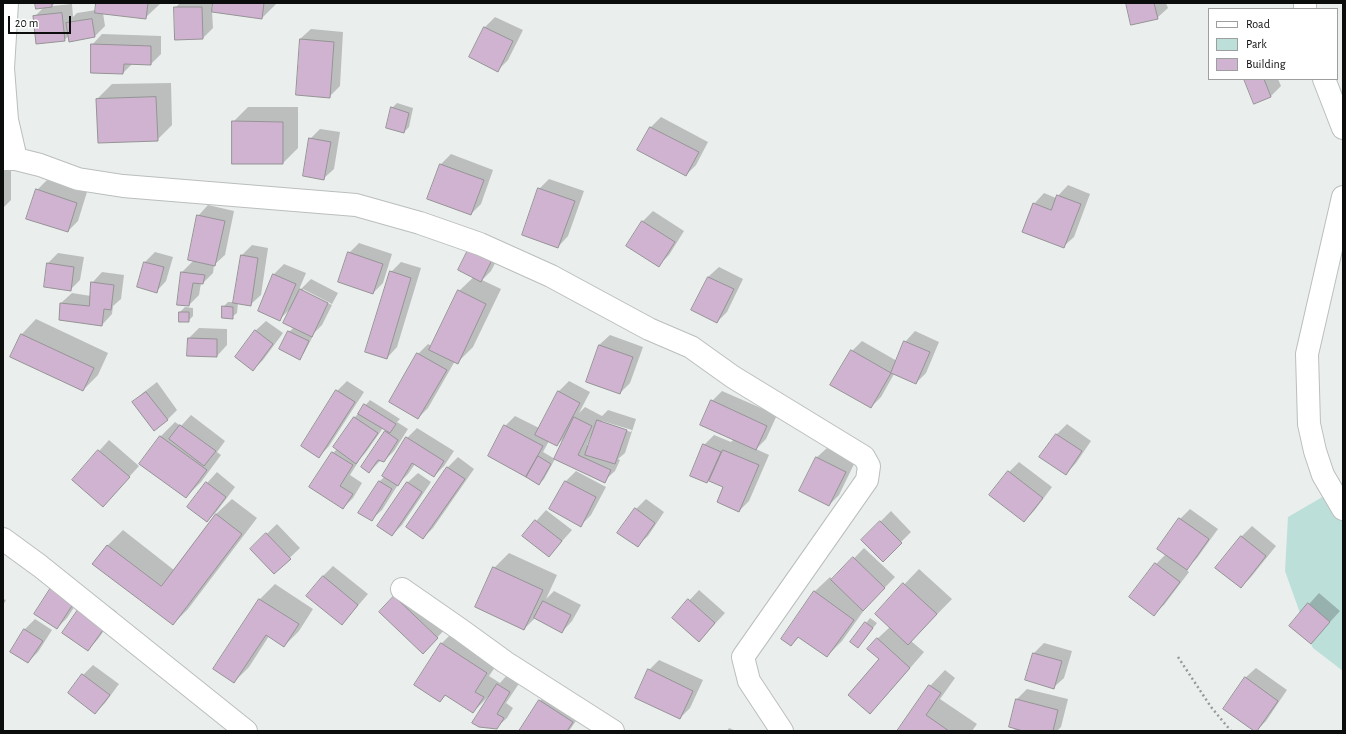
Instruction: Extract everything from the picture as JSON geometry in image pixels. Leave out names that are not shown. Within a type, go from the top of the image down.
[{"type":"street","points":[[7,3],[3,68],[10,159],[40,164],[78,179],[123,186],[356,205],[420,223],[472,242],[551,276],[649,329],[691,347],[733,377],[864,457],[869,466],[867,480],[743,658],[749,681],[782,731]]},
{"type":"street","points":[[1324,80],[1343,128]]},
{"type":"street","points":[[1343,197],[1308,354],[1309,424],[1313,444],[1323,475],[1343,509]]},
{"type":"street","points":[[3,539],[52,576],[246,731]]},
{"type":"street","points":[[402,589],[505,662],[613,731]]},
{"type":"path","points":[[1178,657],[1211,707],[1231,731]]},
{"type":"green space","points":[[1343,485],[1343,671],[1313,648],[1285,571],[1288,517]]},
{"type":"building","points":[[35,3],[52,3],[52,7],[36,9]]},
{"type":"building","points":[[96,3],[148,3],[146,19],[95,13]]},
{"type":"building","points":[[213,3],[264,3],[262,19],[212,12]]},
{"type":"building","points":[[1126,3],[1154,3],[1158,19],[1131,25]]},
{"type":"building","points":[[174,7],[202,7],[203,39],[175,40]]},
{"type":"building","points":[[62,13],[65,41],[36,44],[33,16]]},
{"type":"building","points":[[92,19],[95,37],[69,42],[66,23]]},
{"type":"building","points":[[484,27],[513,41],[498,72],[469,57]]},
{"type":"building","points":[[300,39],[334,42],[330,98],[296,95]]},
{"type":"building","points":[[91,44],[151,46],[151,65],[124,64],[123,74],[91,73]]},
{"type":"building","points":[[1244,80],[1264,80],[1271,97],[1254,104]]},
{"type":"building","points":[[156,97],[158,141],[98,143],[96,99]]},
{"type":"building","points":[[391,107],[409,113],[404,133],[386,128]]},
{"type":"building","points":[[232,121],[283,122],[283,164],[232,164]]},
{"type":"building","points":[[650,127],[699,152],[686,176],[637,150]]},
{"type":"building","points":[[309,138],[331,142],[324,180],[303,176]]},
{"type":"building","points":[[440,164],[484,180],[471,215],[427,199]]},
{"type":"building","points":[[538,188],[575,201],[558,248],[522,235]]},
{"type":"building","points":[[36,189],[77,203],[68,232],[26,219]]},
{"type":"building","points":[[1057,195],[1081,204],[1064,248],[1022,232],[1033,203],[1051,210]]},
{"type":"building","points":[[197,215],[225,221],[215,266],[188,260]]},
{"type":"building","points":[[642,221],[675,242],[659,267],[626,246]]},
{"type":"building","points":[[469,248],[492,260],[481,282],[458,270]]},
{"type":"building","points":[[348,252],[383,264],[373,294],[338,282]]},
{"type":"building","points":[[241,255],[258,258],[251,306],[233,303]]},
{"type":"building","points":[[144,262],[164,267],[157,293],[137,287]]},
{"type":"building","points":[[47,263],[74,267],[71,291],[44,287]]},
{"type":"building","points":[[390,271],[411,278],[387,359],[365,352]]},
{"type":"building","points":[[181,272],[205,275],[203,284],[193,283],[189,306],[177,305]]},
{"type":"building","points":[[273,274],[296,284],[280,321],[258,311]]},
{"type":"building","points":[[708,277],[734,289],[717,323],[691,310]]},
{"type":"building","points":[[91,282],[114,285],[111,310],[104,309],[102,326],[59,320],[60,303],[89,306]]},
{"type":"building","points":[[300,289],[328,303],[312,337],[283,323]]},
{"type":"building","points":[[458,290],[486,304],[458,364],[429,350]]},
{"type":"building","points":[[222,306],[233,307],[233,319],[222,318]]},
{"type":"building","points":[[179,312],[189,312],[189,322],[179,322]]},
{"type":"building","points":[[255,330],[273,344],[253,371],[235,357]]},
{"type":"building","points":[[288,331],[309,341],[300,360],[279,349]]},
{"type":"building","points":[[21,334],[94,368],[83,391],[10,357]]},
{"type":"building","points":[[188,338],[217,339],[217,357],[187,356]]},
{"type":"building","points":[[904,341],[930,352],[916,384],[891,373]]},
{"type":"building","points":[[599,345],[633,357],[620,394],[586,382]]},
{"type":"building","points":[[851,350],[891,373],[871,408],[830,385]]},
{"type":"building","points":[[417,353],[447,370],[418,419],[389,402]]},
{"type":"building","points":[[336,390],[355,402],[319,458],[301,446]]},
{"type":"building","points":[[558,391],[580,403],[557,446],[535,435]]},
{"type":"building","points":[[146,392],[168,420],[154,431],[132,402]]},
{"type":"building","points":[[711,400],[767,426],[756,450],[700,425]]},
{"type":"building","points":[[364,404],[396,424],[390,433],[358,414]]},
{"type":"building","points":[[354,417],[378,433],[356,464],[333,447]]},
{"type":"building","points":[[574,417],[592,426],[578,455],[611,470],[605,483],[554,459]]},
{"type":"building","points":[[597,420],[627,430],[615,464],[585,455]]},
{"type":"building","points":[[180,425],[216,451],[204,466],[169,439]]},
{"type":"building","points":[[504,425],[543,446],[526,477],[488,456]]},
{"type":"building","points":[[385,431],[398,440],[384,462],[378,460],[369,473],[361,467]]},
{"type":"building","points":[[1056,434],[1082,451],[1066,475],[1039,457]]},
{"type":"building","points":[[160,436],[207,470],[186,498],[139,464]]},
{"type":"building","points":[[406,437],[444,461],[434,477],[412,463],[398,486],[382,476]]},
{"type":"building","points":[[703,444],[721,452],[707,483],[690,476]]},
{"type":"building","points":[[98,450],[130,477],[103,507],[72,480]]},
{"type":"building","points":[[723,450],[759,465],[739,512],[717,502],[723,487],[709,481]]},
{"type":"building","points":[[332,452],[353,465],[340,486],[353,494],[343,509],[309,487]]},
{"type":"building","points":[[538,456],[551,464],[539,485],[526,477]]},
{"type":"building","points":[[816,457],[846,472],[829,506],[799,491]]},
{"type":"building","points":[[447,467],[465,479],[423,539],[406,527]]},
{"type":"building","points":[[1008,471],[1043,498],[1024,522],[989,495]]},
{"type":"building","points":[[379,481],[392,489],[372,521],[358,513]]},
{"type":"building","points":[[565,481],[596,497],[581,527],[549,509]]},
{"type":"building","points":[[206,482],[226,497],[207,522],[187,507]]},
{"type":"building","points":[[407,482],[422,492],[392,536],[377,526]]},
{"type":"building","points":[[635,508],[655,523],[638,547],[617,533]]},
{"type":"building","points":[[216,514],[242,534],[173,625],[92,564],[107,545],[161,586]]},
{"type":"building","points":[[1179,518],[1209,539],[1187,570],[1157,549]]},
{"type":"building","points":[[535,520],[562,541],[549,557],[522,536]]},
{"type":"building","points":[[880,521],[902,543],[883,562],[861,540]]},
{"type":"building","points":[[266,533],[291,559],[274,574],[250,549]]},
{"type":"building","points":[[1241,536],[1266,556],[1241,588],[1215,568]]},
{"type":"building","points":[[853,557],[885,588],[863,611],[831,580]]},
{"type":"building","points":[[1155,563],[1180,582],[1154,616],[1129,597]]},
{"type":"building","points":[[493,567],[543,590],[524,630],[475,607]]},
{"type":"building","points":[[323,576],[358,605],[342,625],[306,596]]},
{"type":"building","points":[[903,583],[937,614],[908,645],[875,614]]},
{"type":"building","points":[[52,586],[75,601],[57,629],[34,614]]},
{"type":"building","points":[[814,591],[854,620],[827,657],[798,637],[791,646],[781,639]]},
{"type":"building","points":[[394,596],[438,638],[423,654],[379,612]]},
{"type":"building","points":[[259,599],[299,624],[284,647],[266,635],[234,683],[213,669]]},
{"type":"building","points":[[688,599],[715,623],[699,642],[672,618]]},
{"type":"building","points":[[543,601],[571,615],[562,633],[534,618]]},
{"type":"building","points":[[1308,603],[1330,622],[1311,644],[1289,626]]},
{"type":"building","points":[[82,604],[108,623],[88,651],[62,633]]},
{"type":"building","points":[[865,622],[873,628],[858,648],[850,642]]},
{"type":"building","points":[[24,629],[43,641],[28,663],[10,652]]},
{"type":"building","points":[[877,638],[910,668],[870,714],[848,695],[879,659],[867,649]]},
{"type":"building","points":[[441,643],[487,673],[475,692],[484,697],[473,713],[445,695],[440,702],[414,685]]},
{"type":"building","points":[[1033,653],[1062,661],[1054,689],[1025,680]]},
{"type":"building","points":[[648,669],[693,691],[680,719],[635,698]]},
{"type":"building","points":[[82,674],[110,695],[95,714],[68,693]]},
{"type":"building","points":[[1245,677],[1278,701],[1257,731],[1254,731],[1223,709]]},
{"type":"building","points":[[497,684],[510,692],[497,714],[504,718],[497,729],[479,727],[472,723]]},
{"type":"building","points":[[929,685],[941,693],[926,715],[949,731],[897,731]]},
{"type":"building","points":[[1016,699],[1058,710],[1053,731],[1023,731],[1009,727]]},
{"type":"building","points":[[539,700],[573,722],[567,731],[519,731]]}]
